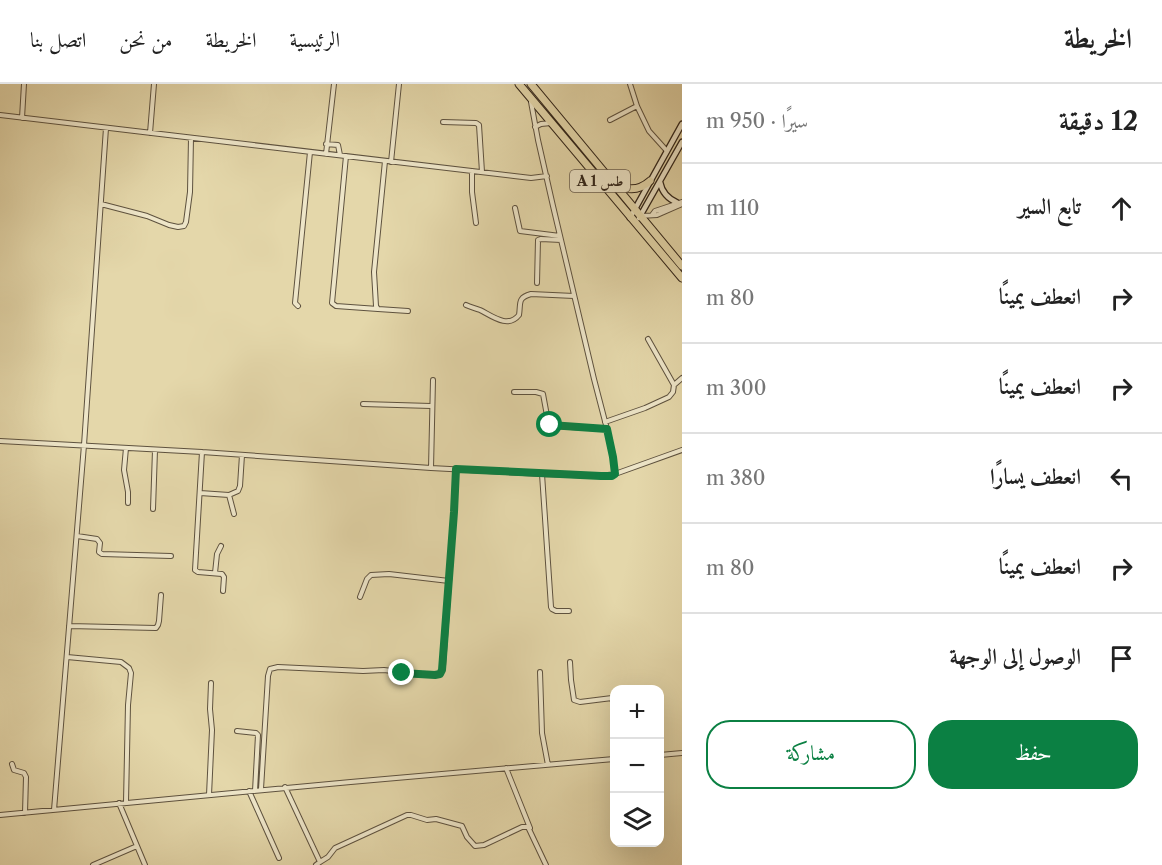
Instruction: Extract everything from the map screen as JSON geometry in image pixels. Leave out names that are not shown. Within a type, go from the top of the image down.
[{"type":"highway","name":"A 1 طس","points":[[519,84],[682,278]]},
{"type":"highway","name":"A 1 طس","points":[[531,84],[682,266]]},
{"type":"highway","points":[[613,183],[622,188],[632,189],[642,187],[650,181]]},
{"type":"main road","points":[[633,221],[650,181],[682,124]]},
{"type":"main road","points":[[637,213],[660,182],[682,142]]},
{"type":"main road","points":[[660,182],[667,197],[681,203]]},
{"type":"street","points":[[22,118],[24,84]]},
{"type":"street","points":[[150,133],[154,84]]},
{"type":"street","points":[[326,154],[334,84]]},
{"type":"street","points":[[392,162],[399,84]]},
{"type":"street","points":[[630,84],[649,131],[667,151]]},
{"type":"street","points":[[530,98],[574,296],[607,429],[615,474]]},
{"type":"street","points":[[610,120],[637,106]]},
{"type":"street","points":[[0,115],[472,171],[531,177],[547,176]]},
{"type":"street","points":[[443,123],[479,124],[482,172]]},
{"type":"street","points":[[535,127],[551,123]]},
{"type":"street","points":[[54,810],[84,445],[106,128]]},
{"type":"street","points":[[101,204],[147,216],[173,226],[184,225],[190,192],[191,138]]},
{"type":"street","points":[[326,144],[338,145],[340,155]]},
{"type":"street","points":[[298,306],[295,303],[295,293],[310,152]]},
{"type":"street","points":[[346,156],[332,303],[336,306],[408,311]]},
{"type":"street","points":[[378,309],[374,272],[385,161]]},
{"type":"street","points":[[472,171],[476,223]]},
{"type":"street","points":[[637,213],[652,215],[656,211],[681,203]]},
{"type":"street","points":[[515,208],[520,231],[561,238]]},
{"type":"street","points":[[537,283],[538,240],[561,238]]},
{"type":"street","points":[[466,305],[501,321],[511,321],[519,315],[519,303],[525,296],[531,294],[574,296]]},
{"type":"street","points":[[648,339],[674,386]]},
{"type":"street","points":[[605,422],[669,397],[674,386],[682,378]]},
{"type":"street","points":[[431,468],[433,380]]},
{"type":"street","points":[[514,392],[543,394],[548,421],[552,426],[607,429]]},
{"type":"street","points":[[363,404],[431,406]]},
{"type":"street","points":[[0,441],[242,454],[431,468],[608,476],[682,450]]},
{"type":"street","points":[[126,448],[124,470],[128,503]]},
{"type":"street","points":[[153,509],[155,450]]},
{"type":"street","points":[[202,452],[195,570],[223,575],[223,591]]},
{"type":"street","points":[[200,493],[229,495],[239,489],[242,454]]},
{"type":"street","points":[[261,789],[270,669],[278,667],[380,670],[412,674],[440,674],[443,666],[456,469]]},
{"type":"street","points":[[542,474],[551,607],[556,611],[569,611]]},
{"type":"street","points":[[229,495],[234,514]]},
{"type":"street","points":[[77,536],[97,539],[100,543],[99,552],[102,554],[171,556]]},
{"type":"street","points":[[215,573],[217,554],[221,546]]},
{"type":"street","points":[[360,597],[371,575],[389,574],[449,581]]},
{"type":"street","points":[[69,626],[156,628],[159,621],[161,595]]},
{"type":"street","points":[[67,657],[121,662],[129,668],[131,673],[126,802]]},
{"type":"street","points":[[570,662],[574,700],[580,702],[610,698]]},
{"type":"street","points":[[540,672],[542,733],[548,765]]},
{"type":"street","points":[[209,795],[212,730],[210,683]]},
{"type":"street","points":[[237,731],[258,735],[255,791]]},
{"type":"street","points":[[664,755],[682,753]]},
{"type":"street","points":[[0,815],[261,789],[610,759]]},
{"type":"street","points":[[12,764],[14,770],[24,773],[26,777],[25,813]]},
{"type":"street","points":[[506,768],[546,865]]},
{"type":"street","points":[[285,787],[318,864],[335,848],[411,814],[424,819],[436,819],[462,826],[467,837],[475,846],[525,826],[531,832]]},
{"type":"street","points":[[249,791],[279,858]]},
{"type":"street","points":[[119,803],[145,865]]},
{"type":"street","points":[[93,865],[137,846]]},
{"type":"route","points":[[402,673],[435,675],[440,674],[442,670],[456,469],[601,476],[615,474],[607,429],[550,425]]}]
